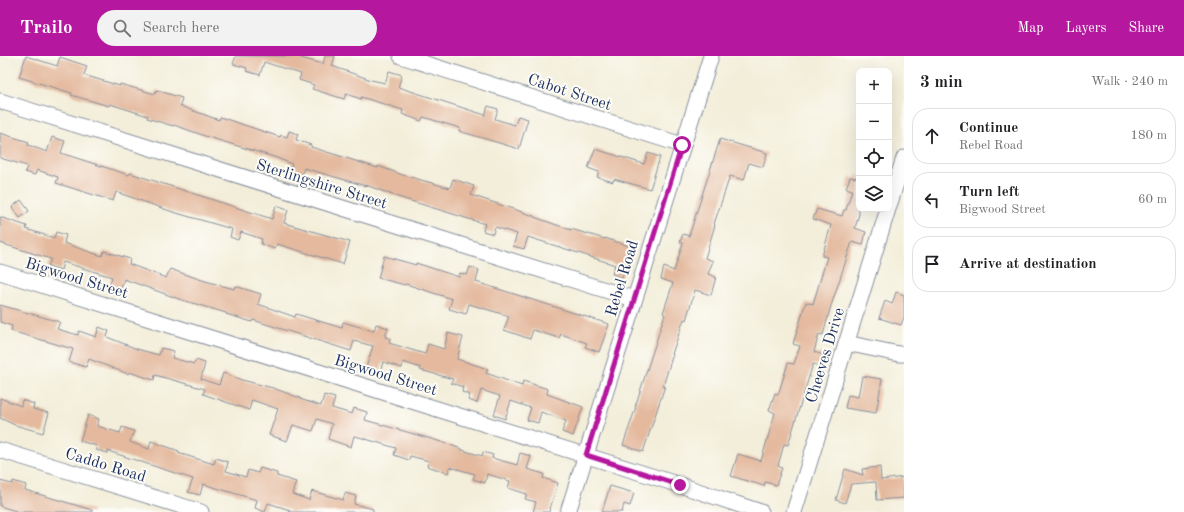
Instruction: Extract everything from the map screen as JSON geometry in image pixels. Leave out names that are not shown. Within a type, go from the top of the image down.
[{"type":"street","name":"Cabot Street","points":[[401,56],[682,145]]},
{"type":"street","name":"Rebel Road","points":[[568,512],[711,56]]},
{"type":"street","name":"Sterlingshire Street","points":[[0,101],[634,299]]},
{"type":"street","name":"Cheeves Drive","points":[[892,198],[904,160]]},
{"type":"street","name":"Cheeves Drive","points":[[794,512],[888,212]]},
{"type":"street","name":"Bigwood Street","points":[[0,272],[586,455],[760,512]]},
{"type":"street","points":[[846,343],[904,354]]},
{"type":"street","name":"Caddo Road","points":[[0,450],[201,512]]},
{"type":"building","points":[[26,56],[57,66],[60,57],[87,66],[84,75],[120,86],[120,84],[155,94],[156,90],[182,98],[180,106],[219,120],[220,117],[280,137],[281,135],[287,137],[289,131],[298,134],[296,140],[311,145],[311,147],[378,168],[378,166],[403,175],[450,188],[453,179],[474,186],[471,195],[571,230],[605,238],[632,247],[622,278],[612,274],[615,265],[594,258],[528,237],[524,249],[513,246],[517,234],[495,227],[493,234],[483,231],[485,224],[398,197],[366,185],[304,168],[301,178],[288,174],[292,164],[274,157],[174,125],[173,126],[147,118],[148,116],[110,104],[109,106],[71,95],[72,93],[19,77]]},
{"type":"building","points":[[236,56],[302,56],[301,58],[323,64],[325,56],[335,56],[332,66],[371,80],[385,83],[389,71],[402,75],[398,87],[485,115],[488,106],[498,109],[495,119],[515,125],[518,116],[528,119],[519,149],[459,131],[460,128],[423,117],[421,121],[402,114],[403,110],[361,97],[361,99],[346,94],[344,99],[312,89],[314,85],[299,80],[301,74],[264,62],[260,75],[246,71],[247,68],[233,64]]},
{"type":"building","points":[[0,133],[29,142],[28,145],[47,152],[52,137],[65,141],[61,153],[129,175],[130,173],[272,219],[276,206],[288,210],[284,223],[350,242],[343,264],[277,244],[275,249],[261,244],[262,239],[241,232],[238,240],[230,237],[232,229],[173,212],[116,192],[113,201],[56,183],[58,177],[37,170],[35,175],[25,172],[27,166],[0,158]]},
{"type":"building","points":[[720,139],[767,153],[763,167],[749,163],[744,180],[730,176],[714,224],[715,225],[705,258],[713,261],[708,274],[716,277],[711,295],[695,290],[686,320],[684,319],[672,354],[663,386],[665,386],[643,452],[623,445],[665,314],[663,313],[673,283],[661,279],[664,267],[674,271],[683,243],[680,242],[683,234],[689,236]]},
{"type":"building","points":[[595,149],[644,164],[648,153],[660,157],[650,189],[614,179],[613,182],[597,177],[599,172],[588,168]]},
{"type":"building","points":[[850,177],[856,178],[856,212],[859,212],[859,214],[855,228],[866,232],[863,245],[852,242],[823,335],[819,334],[814,352],[827,356],[824,367],[813,364],[788,445],[784,444],[778,466],[782,468],[776,485],[765,482],[764,486],[731,476],[738,454],[761,461],[775,413],[769,410],[775,393],[778,395],[788,363],[794,364],[800,346],[793,344],[806,302],[813,304],[827,257],[822,256],[831,225],[813,219],[817,209],[842,216],[844,210],[846,210],[852,190],[846,188]]},
{"type":"building","points":[[21,200],[29,211],[20,218],[12,207]]},
{"type":"building","points":[[0,217],[27,226],[26,229],[54,238],[56,232],[66,235],[64,243],[102,256],[104,251],[130,259],[129,264],[166,278],[170,269],[234,289],[235,286],[261,294],[258,304],[295,317],[296,314],[342,328],[343,322],[374,331],[376,324],[388,328],[385,337],[390,338],[389,343],[425,354],[428,344],[444,349],[448,333],[463,337],[457,359],[488,369],[486,373],[522,386],[523,381],[548,389],[547,394],[583,407],[573,436],[562,432],[566,421],[541,412],[538,423],[527,420],[531,408],[511,401],[505,419],[494,415],[500,396],[481,390],[477,403],[468,400],[470,395],[462,392],[463,387],[451,383],[453,379],[420,370],[421,368],[403,362],[402,368],[383,362],[379,375],[365,371],[373,346],[354,341],[351,351],[253,320],[252,322],[226,314],[124,279],[119,295],[107,292],[112,277],[63,262],[61,270],[48,266],[51,259],[0,243]]},
{"type":"building","points":[[384,256],[416,265],[416,263],[459,277],[460,273],[467,275],[470,267],[479,270],[476,282],[609,324],[599,352],[585,347],[587,343],[561,334],[559,338],[533,330],[530,339],[504,330],[509,316],[469,304],[466,314],[449,309],[452,299],[406,284],[378,278]]},
{"type":"building","points":[[896,292],[904,295],[904,317],[901,325],[879,318],[885,301],[892,304]]},
{"type":"building","points":[[0,305],[60,322],[57,329],[78,335],[79,331],[96,337],[99,327],[109,331],[107,337],[137,349],[159,355],[161,348],[174,351],[172,358],[194,364],[196,360],[205,363],[201,379],[219,385],[223,373],[242,380],[273,388],[321,406],[324,395],[335,398],[332,408],[352,414],[354,408],[367,412],[365,420],[435,440],[482,456],[483,452],[493,455],[492,458],[517,465],[520,453],[531,456],[527,469],[544,474],[543,478],[558,483],[549,512],[533,512],[536,502],[525,499],[527,494],[508,488],[510,481],[487,474],[485,483],[473,479],[475,474],[450,467],[448,473],[427,466],[429,461],[410,456],[409,460],[394,455],[396,448],[359,437],[354,436],[351,447],[328,439],[332,424],[317,419],[313,431],[293,425],[287,441],[269,435],[278,409],[252,400],[249,410],[203,394],[205,389],[155,375],[154,380],[129,372],[128,374],[89,359],[86,367],[69,362],[73,349],[11,331],[12,326],[0,322]]},
{"type":"building","points":[[862,376],[882,379],[876,413],[845,408],[848,395],[858,397]]},
{"type":"building","points":[[0,398],[21,406],[22,400],[34,404],[33,409],[49,413],[43,433],[15,425],[0,418]]},
{"type":"building","points":[[88,415],[99,419],[97,426],[120,433],[122,427],[134,431],[130,442],[149,449],[151,441],[179,451],[178,453],[214,464],[216,458],[228,462],[226,471],[246,477],[248,470],[258,473],[260,468],[277,473],[277,476],[296,482],[292,494],[309,500],[312,491],[343,500],[345,493],[356,496],[354,504],[373,509],[373,512],[289,512],[290,510],[268,503],[265,512],[255,508],[257,500],[203,484],[200,495],[188,492],[193,479],[108,451],[108,453],[96,450],[97,446],[80,441]]},
{"type":"building","points":[[880,467],[881,480],[904,477],[904,498],[877,500],[876,482],[851,484],[845,503],[836,500],[845,469],[863,475],[862,469]]},
{"type":"building","points":[[0,481],[12,484],[13,481],[26,485],[25,490],[92,510],[92,512],[19,512],[0,506]]},
{"type":"building","points":[[610,486],[634,493],[630,506],[624,504],[622,512],[602,512]]},
{"type":"route","points":[[680,485],[586,455],[682,145]]}]
